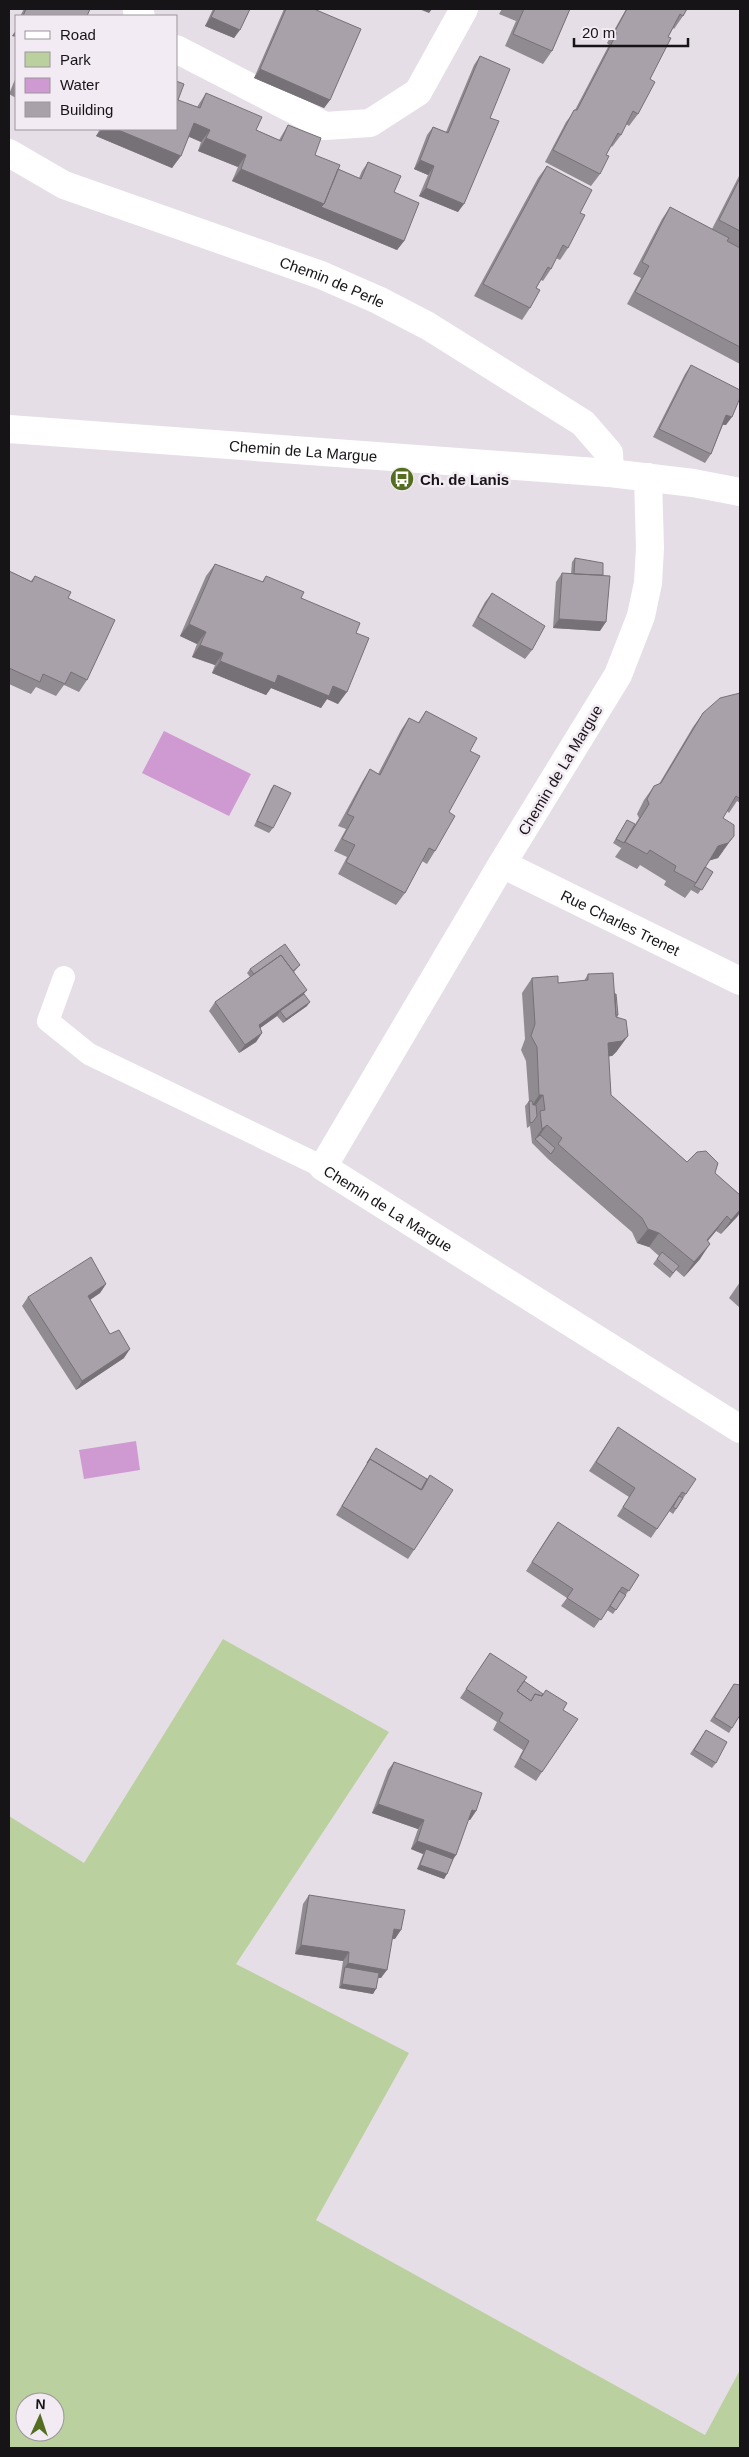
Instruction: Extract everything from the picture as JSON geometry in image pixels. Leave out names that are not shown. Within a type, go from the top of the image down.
[{"type":"street","points":[[178,50],[325,126],[370,124],[418,92],[464,9]]},
{"type":"street","name":"Chemin de Perle","points":[[9,153],[64,185],[321,275],[378,300],[428,326],[583,423],[608,453],[610,473]]},
{"type":"street","name":"Chemin de La Margue","points":[[9,429],[648,477],[650,548],[648,583],[641,616],[618,675],[502,864],[323,1167],[740,1429]]},
{"type":"street","points":[[648,477],[740,492]]},
{"type":"street","name":"Rue Charles Trenet","points":[[502,864],[740,981]]},
{"type":"lane","points":[[64,977],[48,1021],[89,1054],[323,1167]]},
{"type":"green space","points":[[223,1639],[389,1732],[236,1964],[409,2053],[316,2220],[705,2435],[740,2370],[740,2448],[9,2448],[9,1816],[84,1863]]},
{"type":"water","points":[[164,731],[251,774],[229,816],[142,773]]},
{"type":"water","points":[[136,1441],[140,1470],[84,1479],[79,1450]]},
{"type":"building","points":[[26,9],[90,9],[87,15],[23,15]]},
{"type":"building","points":[[215,9],[250,9],[240,30],[211,17]]},
{"type":"building","points":[[286,9],[314,9],[361,29],[330,100],[260,69]]},
{"type":"building","points":[[524,9],[570,9],[552,51],[513,34]]},
{"type":"building","points":[[627,9],[687,9],[683,16],[680,14],[668,37],[671,38],[650,79],[655,82],[638,114],[633,111],[621,135],[618,133],[606,155],[609,156],[600,174],[553,150],[574,110],[577,110],[617,33],[615,31]]},
{"type":"building","points":[[480,56],[510,69],[490,118],[499,121],[464,204],[426,188],[434,166],[420,160],[433,127],[448,133]]},
{"type":"building","points":[[178,82],[184,84],[178,100]]},
{"type":"building","points":[[206,93],[262,117],[256,130],[281,141],[288,125],[321,138],[315,155],[340,165],[324,204],[241,169],[246,155],[206,138],[210,130],[194,123],[181,156],[118,130],[178,130],[178,100],[200,108]]},
{"type":"building","points":[[368,162],[401,176],[394,192],[419,203],[404,241],[321,207],[324,204],[338,169],[361,179]]},
{"type":"building","points":[[547,166],[592,190],[580,213],[585,215],[568,248],[563,245],[551,269],[548,267],[536,288],[540,290],[530,308],[483,284]]},
{"type":"building","points":[[740,178],[740,231],[719,220]]},
{"type":"building","points":[[670,207],[729,238],[727,241],[740,248],[740,347],[635,292],[649,266],[642,262]]},
{"type":"building","points":[[691,365],[740,390],[740,398],[732,417],[726,415],[711,454],[659,429]]},
{"type":"building","points":[[575,558],[603,563],[603,575],[574,574]]},
{"type":"building","points":[[215,564],[263,582],[266,576],[304,592],[301,598],[360,623],[356,633],[369,638],[347,692],[333,686],[329,696],[278,675],[275,683],[220,661],[223,653],[200,645],[206,632],[189,624]]},
{"type":"building","points":[[9,571],[32,582],[35,576],[71,592],[68,598],[115,620],[87,680],[71,672],[65,684],[43,674],[40,682],[9,668]]},
{"type":"building","points":[[562,573],[610,576],[606,622],[559,619]]},
{"type":"building","points":[[492,593],[545,626],[532,650],[478,617]]},
{"type":"building","points":[[740,693],[740,796],[739,798],[736,796],[723,818],[734,825],[734,836],[728,843],[718,846],[696,883],[674,871],[676,866],[650,850],[647,854],[625,842],[649,804],[647,799],[654,786],[661,783],[703,713],[720,698]]},
{"type":"building","points":[[426,711],[477,738],[470,751],[480,756],[449,812],[455,816],[435,851],[429,848],[405,893],[346,862],[355,845],[342,839],[354,817],[347,814],[370,769],[380,775],[409,718],[419,723]]},
{"type":"building","points":[[274,785],[291,793],[273,828],[257,821]]},
{"type":"building","points":[[627,820],[635,824],[624,843],[616,839]]},
{"type":"building","points":[[705,867],[713,872],[702,890],[694,886]]},
{"type":"building","points":[[285,944],[300,965],[293,971],[281,955],[254,974],[250,969]]},
{"type":"building","points":[[281,955],[307,990],[259,1025],[262,1033],[245,1045],[215,1002]]},
{"type":"building","points":[[613,973],[616,1017],[626,1020],[628,1036],[622,1041],[608,1043],[611,1095],[687,1162],[697,1152],[706,1151],[718,1163],[715,1173],[740,1195],[740,1210],[731,1220],[727,1216],[707,1240],[710,1244],[694,1262],[659,1233],[648,1229],[642,1218],[558,1144],[562,1138],[547,1125],[542,1129],[540,1111],[545,1110],[543,1095],[539,1095],[537,1047],[531,1036],[535,1024],[532,978],[558,976],[558,983],[588,980],[588,974]]},
{"type":"building","points":[[304,994],[310,1002],[286,1019],[280,1011]]},
{"type":"building","points":[[616,994],[618,1015],[616,1015]]},
{"type":"building","points":[[529,1101],[536,1105],[537,1116],[530,1123]]},
{"type":"building","points":[[540,1135],[555,1148],[551,1154],[535,1139]]},
{"type":"building","points":[[662,1252],[679,1266],[673,1273],[657,1259]]},
{"type":"building","points":[[91,1257],[106,1284],[88,1296],[110,1334],[119,1330],[130,1349],[82,1381],[28,1297]]},
{"type":"building","points":[[618,1427],[696,1479],[686,1494],[682,1492],[657,1529],[623,1507],[635,1488],[596,1462]]},
{"type":"building","points":[[376,1448],[427,1479],[421,1490],[370,1459],[367,1463]]},
{"type":"building","points":[[370,1459],[422,1490],[430,1475],[453,1490],[414,1550],[342,1506]]},
{"type":"building","points":[[679,1496],[683,1498],[676,1509],[673,1507]]},
{"type":"building","points":[[558,1522],[639,1575],[629,1591],[622,1587],[601,1620],[567,1598],[573,1589],[532,1562]]},
{"type":"building","points":[[619,1591],[626,1595],[616,1610],[610,1606]]},
{"type":"building","points":[[490,1653],[527,1677],[517,1691],[531,1701],[535,1694],[542,1696],[546,1690],[567,1703],[563,1710],[578,1719],[542,1772],[520,1758],[529,1741],[499,1721],[503,1713],[466,1689]]},
{"type":"building","points":[[524,1681],[543,1694],[542,1696],[535,1694],[531,1701],[517,1691]]},
{"type":"building","points":[[734,1684],[740,1685],[740,1715],[732,1728],[714,1717]]},
{"type":"building","points":[[706,1730],[727,1742],[716,1763],[694,1750]]},
{"type":"building","points":[[394,1762],[482,1793],[476,1811],[472,1810],[456,1855],[417,1841],[424,1820],[378,1804]]},
{"type":"building","points":[[426,1849],[453,1859],[447,1874],[420,1865]]},
{"type":"building","points":[[309,1895],[405,1910],[401,1930],[394,1929],[387,1970],[348,1963],[349,1952],[301,1945]]},
{"type":"building","points":[[345,1967],[379,1973],[376,1989],[342,1984]]},
{"type":"place","name":"Ch. de Lanis","points":[[402,479]]}]
